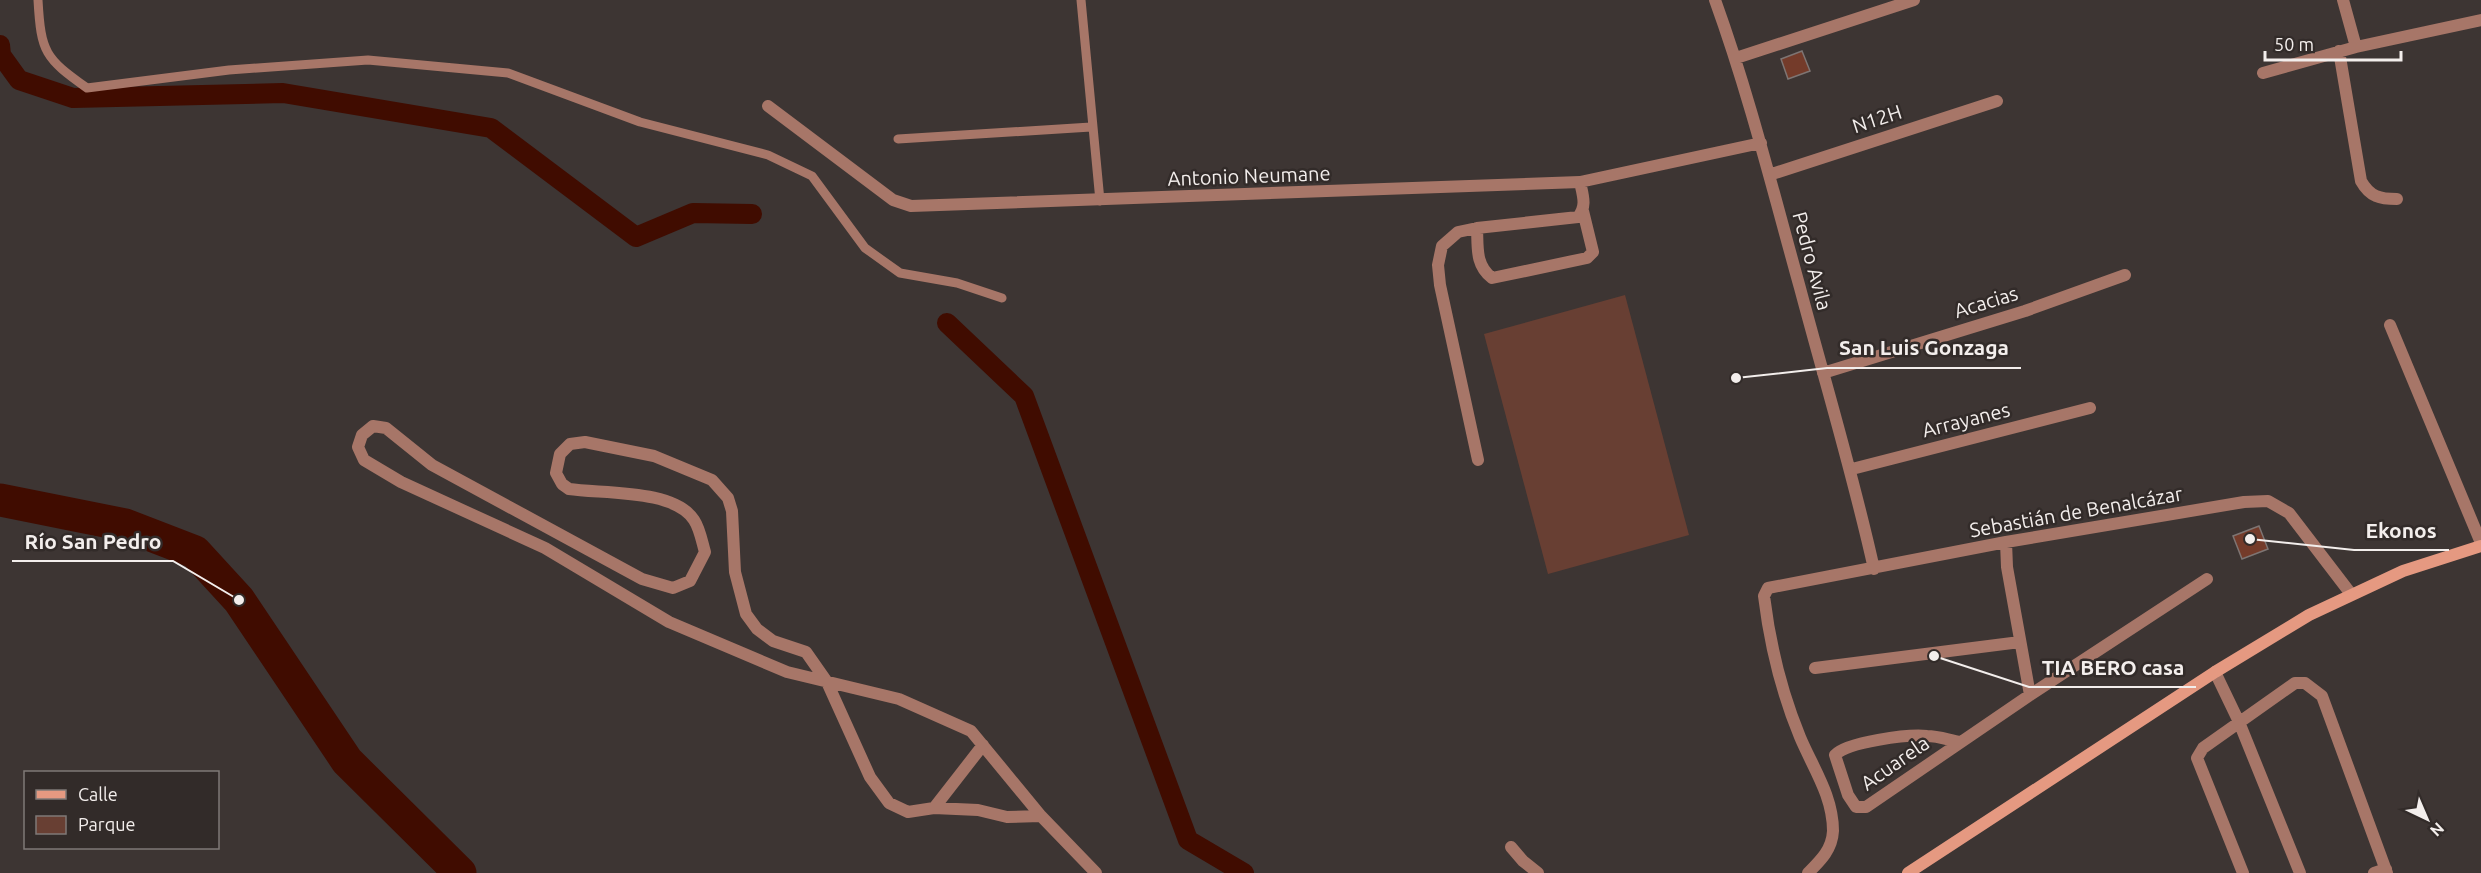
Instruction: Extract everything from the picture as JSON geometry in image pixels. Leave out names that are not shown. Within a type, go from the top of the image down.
[{"type":"main road","points":[[1908,873],[2215,672],[2309,615],[2403,571],[2481,544]]},
{"type":"street","name":"Pedro Avila","points":[[1715,0],[1736,58],[1761,143],[1823,373],[1852,469],[1874,569]]},
{"type":"street","points":[[1736,58],[1914,0]]},
{"type":"street","points":[[2343,0],[2356,47]]},
{"type":"street","points":[[2263,72],[2339,51],[2481,20]]},
{"type":"street","points":[[2339,51],[2361,181],[2373,195],[2382,199],[2397,199]]},
{"type":"street","name":"N12H","points":[[1769,175],[1997,101]]},
{"type":"street","name":"Antonio Neumane","points":[[768,106],[893,200],[911,206],[1580,182],[1761,143]]},
{"type":"street","points":[[1477,228],[1478,261],[1481,269],[1492,278],[1587,258],[1593,252],[1583,211],[1580,182]]},
{"type":"street","points":[[1478,460],[1440,285],[1438,265],[1442,246],[1458,232],[1578,217],[1583,211]]},
{"type":"street","name":"Acacias","points":[[1823,373],[2025,311],[2125,275]]},
{"type":"street","points":[[2390,325],[2481,544]]},
{"type":"street","name":"Arrayanes","points":[[1852,469],[2090,408]]},
{"type":"street","points":[[1041,816],[1007,817],[978,810],[934,808],[908,812],[889,803],[870,777],[827,681],[806,652],[773,640],[757,629],[746,614],[735,572],[732,511],[728,498],[712,480],[654,456],[585,442],[570,444],[560,454],[556,473],[562,484],[569,489],[640,494],[679,507],[694,520],[705,552],[690,581],[672,588],[642,579],[432,465],[386,429],[373,426],[362,435],[358,447],[364,460],[401,482],[545,548],[669,622],[787,672],[827,681],[898,699],[971,731],[1041,816],[1096,873]]},
{"type":"street","name":"Sebastián de Benalcázar","points":[[1808,873],[1831,846],[1831,813],[1826,790],[1800,738],[1778,676],[1764,596],[1768,588],[2006,543],[2244,502],[2268,501],[2289,513],[2351,594]]},
{"type":"street","points":[[2006,543],[2030,695]]},
{"type":"street","name":"Acuarela","points":[[1960,742],[1928,735],[1911,736],[1839,750],[1835,756],[1848,795],[1856,807],[1862,808],[2207,579]]},
{"type":"street","points":[[1815,668],[2020,642]]},
{"type":"street","points":[[2215,672],[2239,722],[2300,873]]},
{"type":"street","points":[[2243,873],[2197,758],[2203,748],[2295,683],[2313,687],[2322,696],[2382,872]]},
{"type":"street","points":[[934,808],[983,745]]},
{"type":"street","points":[[1511,847],[1538,873]]},
{"type":"lane","points":[[38,0],[40,36],[54,64],[87,88],[229,70],[368,60],[508,73],[640,122],[768,155],[812,176],[865,248],[900,273],[957,283],[1002,298]]},
{"type":"lane","points":[[1081,0],[1091,127],[1100,201]]},
{"type":"lane","points":[[898,139],[1091,127]]},
{"type":"green space","points":[[1625,295],[1689,535],[1548,574],[1484,334]]},
{"type":"building","points":[[1802,51],[1810,71],[1788,79],[1781,59]]},
{"type":"building","points":[[2259,526],[2268,549],[2242,559],[2233,536]]},
{"type":"waterway","points":[[0,45],[1,55],[19,80],[73,98],[283,93],[491,128],[636,237],[693,213],[752,214]]},
{"type":"waterway","points":[[947,323],[1024,396],[1188,840],[1244,873]]},
{"type":"waterway","points":[[0,500],[125,525],[195,552],[239,600],[347,761],[460,873]]},
{"type":"place","name":"San Luis Gonzaga","points":[[1736,378]]},
{"type":"place","name":"Ekonos","points":[[2250,539]]},
{"type":"place","name":"Río San Pedro","points":[[239,600]]},
{"type":"place","name":"TIA BERO casa","points":[[1934,656]]}]
